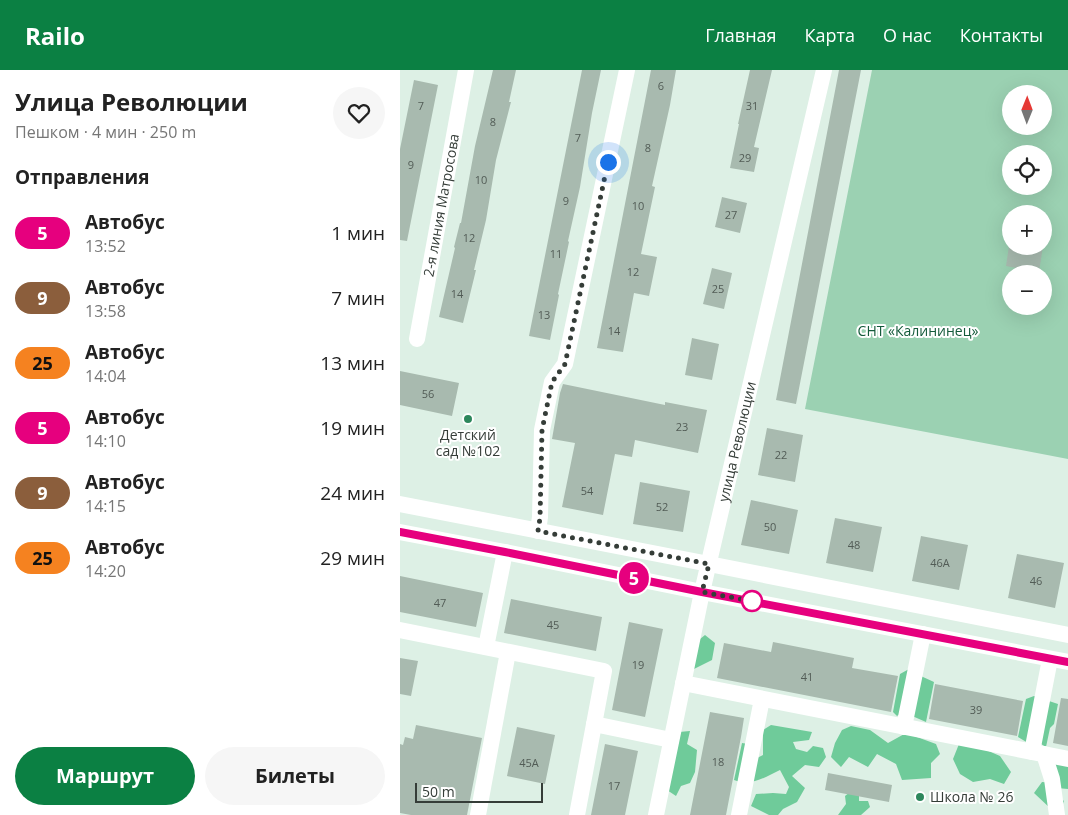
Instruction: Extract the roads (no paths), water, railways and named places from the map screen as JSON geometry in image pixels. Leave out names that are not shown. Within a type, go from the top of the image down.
[{"type":"street","name":"2-я линия Матросова","points":[[417,339],[466,70]]},
{"type":"street","points":[[538,531],[542,430],[552,382],[565,364],[626,70]]},
{"type":"street","name":"улица Революции","points":[[656,815],[702,592],[824,70]]},
{"type":"street","points":[[400,504],[1068,635]]},
{"type":"street","points":[[400,532],[1068,662]]},
{"type":"street","points":[[486,647],[505,552]]},
{"type":"street","points":[[400,630],[604,671],[577,815]]},
{"type":"street","points":[[904,728],[923,634]]},
{"type":"street","points":[[478,815],[508,652]]},
{"type":"street","points":[[1050,659],[1038,753],[1052,779],[1057,815]]},
{"type":"street","points":[[683,683],[1068,759]]},
{"type":"street","points":[[740,815],[762,699]]},
{"type":"street","points":[[594,724],[671,740]]},
{"type":"place","name":"Детский сад №102","points":[[468,419]]},
{"type":"place","name":"Школа № 26","points":[[920,797]]},
{"type":"park label","name":"СНТ «Калининец»","points":[[918,331]]}]
